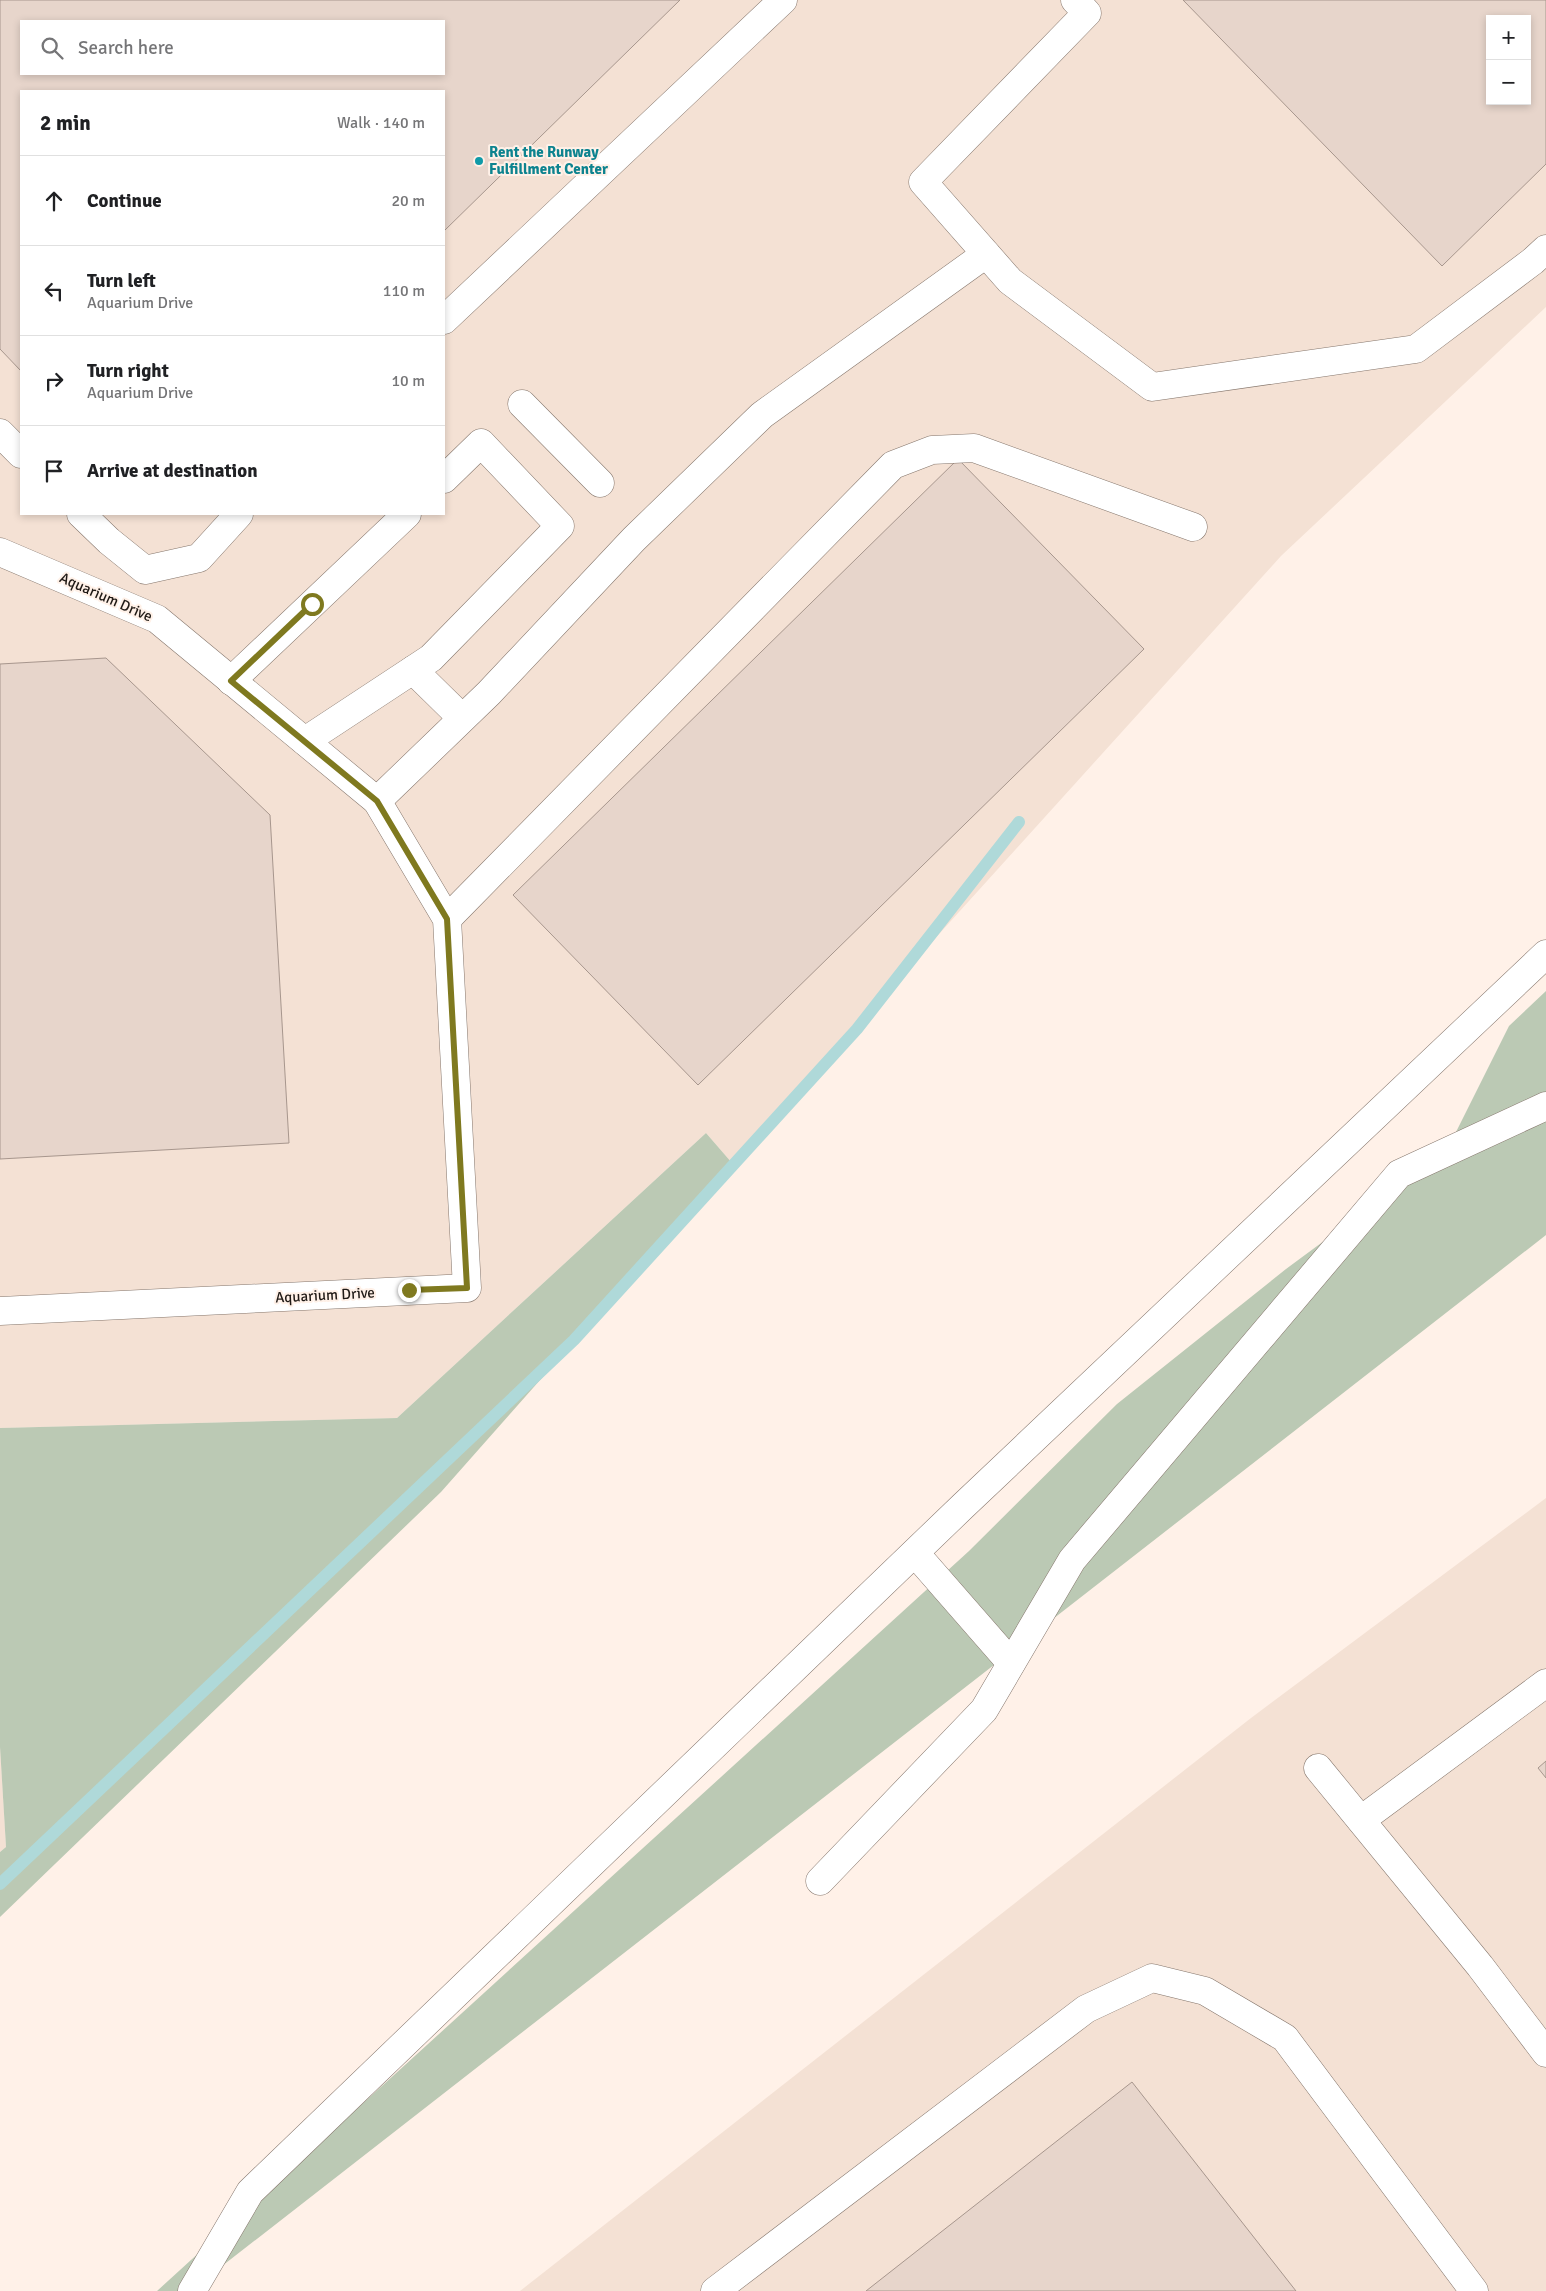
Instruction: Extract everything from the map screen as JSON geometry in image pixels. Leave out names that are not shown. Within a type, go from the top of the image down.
[{"type":"street","points":[[445,319],[784,0]]},
{"type":"street","points":[[1075,0],[1087,13],[923,182],[1010,280],[1152,386],[1416,349],[1533,261],[1546,249]]},
{"type":"street","points":[[377,801],[462,718],[634,539],[762,415],[986,254]]},
{"type":"street","points":[[522,404],[600,484]]},
{"type":"street","points":[[0,433],[20,453]]},
{"type":"street","points":[[305,742],[431,658],[560,526],[481,443],[445,478]]},
{"type":"street","points":[[447,919],[893,464],[932,450],[974,448],[1193,527]]},
{"type":"street","points":[[82,515],[109,541],[146,570],[198,558],[238,515]]},
{"type":"street","points":[[231,681],[406,515]]},
{"type":"street","name":"Aquarium Drive","points":[[0,552],[157,619],[377,801],[447,919],[467,1288],[0,1312]]},
{"type":"street","points":[[414,670],[462,718]]},
{"type":"street","points":[[192,2291],[250,2192],[915,1553],[1546,954]]},
{"type":"street","points":[[820,1881],[984,1710],[1072,1560],[1399,1174],[1546,1106]]},
{"type":"street","points":[[915,1553],[1011,1663]]},
{"type":"street","points":[[1361,1820],[1546,1683]]},
{"type":"street","points":[[1318,1768],[1480,1966],[1546,2053]]},
{"type":"street","points":[[715,2291],[1086,2009],[1152,1978],[1205,1991],[1285,2038],[1474,2291]]},
{"type":"shaded area","points":[[0,0],[1546,0],[1546,307],[1281,556],[732,1163],[706,1133],[397,1418],[0,1428]]},
{"type":"shaded area","points":[[1546,1498],[1546,2291],[520,2291],[1251,1718]]},
{"type":"shaded area","points":[[0,1747],[6,1847],[0,1852]]},
{"type":"green space","points":[[1546,991],[1546,1235],[190,2291],[157,2291],[969,1551],[1117,1404],[1286,1269],[1447,1150],[1509,1026]]},
{"type":"green space","points":[[706,1133],[732,1163],[441,1492],[0,1917],[0,1852],[6,1847],[0,1747],[0,1428],[397,1418]]},
{"type":"building","name":"Rent the Runway Fulfillment Center","points":[[0,0],[680,0],[445,230],[445,90],[20,90],[20,370],[0,349]]},
{"type":"building","points":[[1183,0],[1546,0],[1546,164],[1442,266]]},
{"type":"building","points":[[958,459],[1144,649],[698,1085],[513,895]]},
{"type":"building","points":[[106,658],[270,815],[289,1143],[0,1159],[0,664]]},
{"type":"building","points":[[1546,1761],[1546,1778],[1538,1768]]},
{"type":"building","points":[[1132,2082],[1296,2291],[866,2291]]},
{"type":"waterway","points":[[0,1884],[574,1340],[857,1029],[1019,822]]},
{"type":"place","name":"Rent the Runway Fulfillment Center","points":[[479,161]]},
{"type":"route","points":[[312,604],[231,681],[377,801],[447,919],[467,1288],[409,1290]]}]
